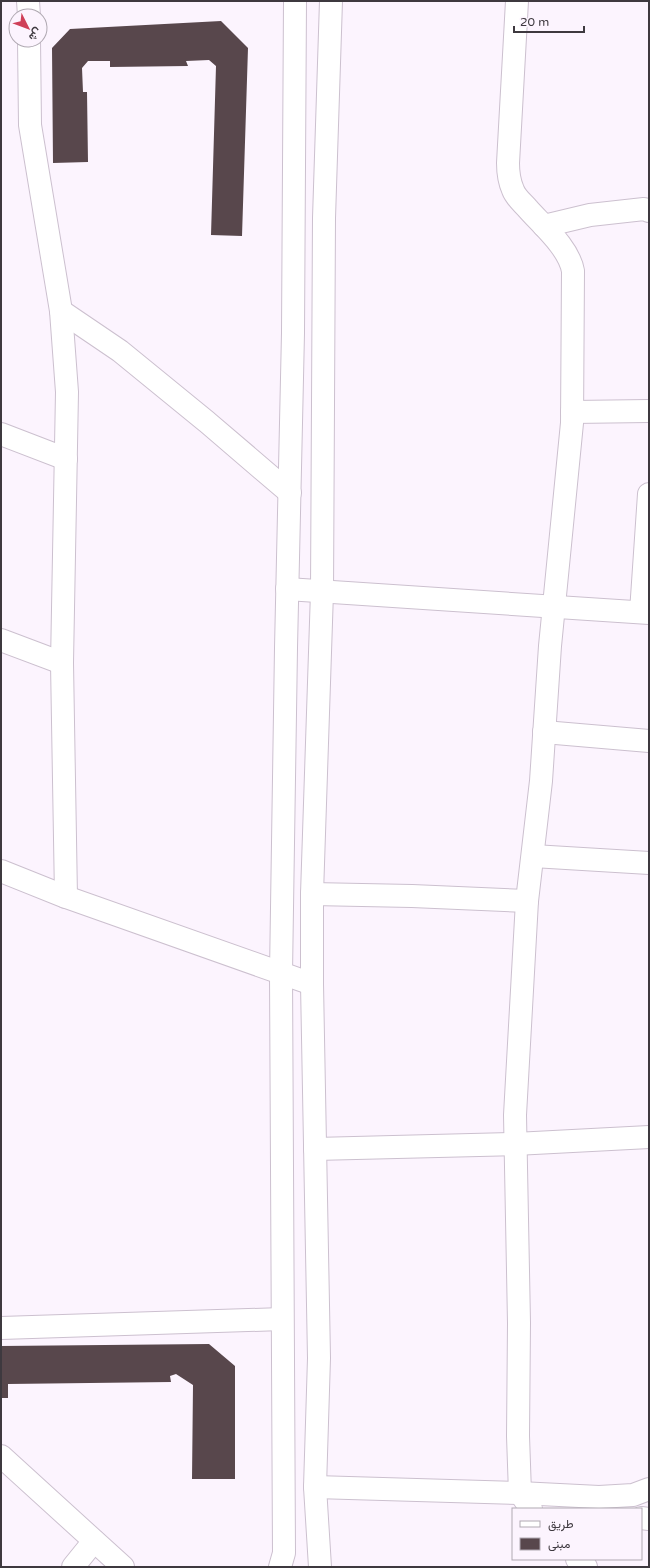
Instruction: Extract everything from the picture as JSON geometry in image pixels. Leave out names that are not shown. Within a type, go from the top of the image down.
[{"type":"street","points":[[280,1567],[284,1553],[281,974],[287,589],[293,333],[295,1]]},
{"type":"street","points":[[320,1567],[315,1487],[318,1358],[312,894],[322,592],[324,218],[331,1]]},
{"type":"street","points":[[517,1],[508,172],[516,196],[544,226],[567,255],[571,262],[573,271],[572,412],[533,856],[527,901],[515,1115],[519,1316],[518,1436],[526,1501]]},
{"type":"street","points":[[29,48],[30,125],[61,311],[67,392],[62,663],[66,897]]},
{"type":"street","points":[[544,226],[590,216],[644,209],[649,211]]},
{"type":"street","points":[[61,311],[120,351],[207,422],[290,493]]},
{"type":"street","points":[[572,412],[649,410]]},
{"type":"street","points":[[1,434],[66,459]]},
{"type":"street","points":[[287,589],[645,613],[649,494]]},
{"type":"street","points":[[1,640],[62,663]]},
{"type":"street","points":[[544,732],[649,740]]},
{"type":"street","points":[[533,856],[649,863]]},
{"type":"street","points":[[1,871],[66,897],[312,984]]},
{"type":"street","points":[[312,894],[412,896],[527,901]]},
{"type":"street","points":[[315,1149],[515,1144],[649,1137]]},
{"type":"street","points":[[1,1328],[282,1319]]},
{"type":"street","points":[[1,1456],[123,1567]]},
{"type":"street","points":[[315,1487],[526,1501],[633,1495],[649,1489]]},
{"type":"street","points":[[73,1567],[94,1542]]},
{"type":"street","points":[[578,1560],[586,1567]]},
{"type":"building","points":[[221,21],[248,48],[242,236],[211,235],[216,66],[209,60],[186,61],[188,66],[110,67],[110,61],[88,61],[82,68],[83,92],[87,92],[88,162],[53,163],[52,48],[70,29]]},
{"type":"building","points":[[209,1344],[235,1366],[235,1479],[192,1479],[193,1385],[176,1374],[170,1376],[171,1382],[8,1384],[8,1398],[1,1398],[1,1346]]}]
